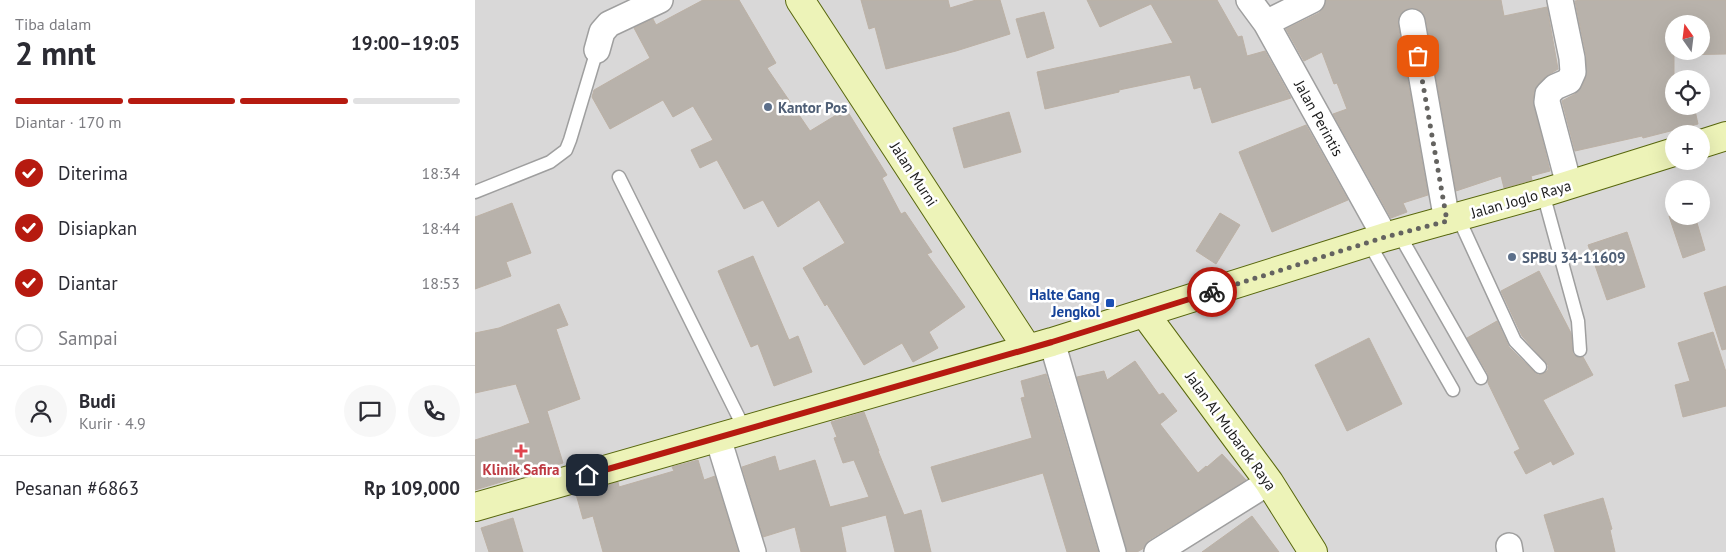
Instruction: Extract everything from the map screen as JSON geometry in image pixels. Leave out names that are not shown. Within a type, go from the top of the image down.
[{"type":"main road","name":"Jalan Murni","points":[[800,0],[1040,345]]},
{"type":"main road","points":[[1710,141],[1726,136]]},
{"type":"main road","name":"Jalan Joglo Raya","points":[[475,507],[1145,314],[1385,238],[1543,193],[1665,155]]},
{"type":"main road","name":"Jalan Al Mubarok Raya","points":[[1145,314],[1269,482],[1313,552]]},
{"type":"street","points":[[597,50],[602,32],[609,24],[660,0]]},
{"type":"street","name":"Jalan Perintis","points":[[1249,0],[1267,22],[1385,238]]},
{"type":"street","points":[[1267,22],[1312,0]]},
{"type":"street","points":[[1560,0],[1572,58],[1573,72],[1569,81],[1555,87],[1548,94],[1547,102],[1569,185]]},
{"type":"street","points":[[1412,22],[1429,126],[1452,219]]},
{"type":"street","points":[[1040,345],[1113,552]]},
{"type":"street","points":[[718,438],[753,552]]},
{"type":"street","points":[[1157,552],[1269,482]]},
{"type":"lane","points":[[475,192],[550,162],[566,150],[597,50]]},
{"type":"lane","points":[[619,177],[745,430]]},
{"type":"lane","points":[[1543,193],[1578,320],[1580,350]]},
{"type":"lane","points":[[1452,219],[1515,341],[1540,367]]},
{"type":"lane","points":[[1385,238],[1481,378]]},
{"type":"lane","points":[[1385,238],[1453,390]]},
{"type":"shaded area","points":[[475,0],[1726,0],[1726,552],[475,552]]},
{"type":"building","points":[[703,0],[739,0],[776,63],[767,68],[810,131],[846,109],[887,175],[882,178],[901,214],[905,212],[932,252],[927,254],[965,307],[929,332],[938,348],[913,362],[902,343],[864,365],[827,304],[825,306],[803,268],[845,243],[819,200],[778,227],[763,200],[744,209],[717,160],[700,168],[691,150],[713,140],[693,106],[673,117],[663,100],[610,129],[592,97],[594,90],[650,58],[634,28],[653,19],[656,25]]},
{"type":"building","points":[[861,0],[948,0],[950,8],[976,0],[1000,0],[1010,34],[956,51],[886,69],[875,27],[869,29]]},
{"type":"building","points":[[1087,0],[1217,0],[1238,37],[1242,36],[1247,56],[1265,51],[1291,98],[1212,123],[1201,87],[1194,89],[1190,75],[1119,90],[1119,92],[1045,109],[1037,72],[1173,43],[1151,4],[1100,27]]},
{"type":"building","points":[[1326,0],[1501,0],[1504,16],[1547,7],[1558,69],[1538,84],[1534,92],[1533,101],[1550,171],[1531,176],[1532,180],[1504,188],[1501,176],[1456,191],[1426,20],[1423,13],[1417,9],[1409,8],[1403,11],[1399,17],[1398,24],[1428,195],[1403,203],[1407,212],[1391,218],[1333,114],[1347,109],[1337,83],[1334,84],[1322,52],[1304,61],[1286,29],[1319,13],[1324,7]]},
{"type":"building","points":[[1726,0],[1726,54],[1710,54],[1710,15],[1665,15],[1665,60],[1674,60],[1674,70],[1665,70],[1665,115],[1696,115],[1698,124],[1665,125],[1665,132],[1575,151],[1562,101],[1575,94],[1582,87],[1586,77],[1586,55],[1575,1]]},
{"type":"building","points":[[1044,12],[1054,48],[1027,58],[1016,19]]},
{"type":"building","points":[[1009,112],[1021,152],[964,168],[953,128]]},
{"type":"building","points":[[1306,125],[1348,200],[1272,232],[1239,152]]},
{"type":"building","points":[[512,203],[531,253],[506,262],[511,276],[475,289],[475,217]]},
{"type":"building","points":[[1220,213],[1240,225],[1216,264],[1196,251]]},
{"type":"building","points":[[1672,225],[1698,225],[1705,250],[1683,258]]},
{"type":"building","points":[[1627,232],[1645,287],[1607,300],[1588,245]]},
{"type":"building","points":[[753,256],[789,340],[798,336],[812,372],[774,386],[758,344],[751,347],[718,271]]},
{"type":"building","points":[[1539,271],[1571,333],[1573,354],[1577,357],[1583,357],[1593,375],[1543,400],[1574,454],[1553,465],[1551,461],[1526,474],[1514,452],[1520,449],[1488,383],[1488,374],[1467,338],[1497,321],[1509,347],[1535,373],[1538,375],[1545,373],[1548,370],[1548,365],[1522,336],[1501,291]]},
{"type":"building","points":[[1726,286],[1726,349],[1722,350],[1704,293]]},
{"type":"building","points":[[559,304],[568,325],[556,329],[580,399],[547,411],[563,463],[475,490],[475,440],[530,423],[516,384],[475,393],[475,333],[499,328]]},
{"type":"building","points":[[1713,332],[1726,372],[1726,406],[1683,417],[1675,385],[1690,381],[1678,343]]},
{"type":"building","points":[[1369,338],[1402,404],[1347,431],[1315,365]]},
{"type":"building","points":[[1135,361],[1159,395],[1163,393],[1177,411],[1160,424],[1198,473],[1222,454],[1246,480],[1149,540],[1144,548],[1137,552],[1127,552],[1077,377],[1104,371],[1107,380]]},
{"type":"building","points":[[1046,374],[1098,552],[1067,552],[1043,473],[942,502],[931,467],[1032,438],[1021,398],[1025,397],[1021,381]]},
{"type":"building","points":[[864,412],[904,515],[921,510],[931,552],[895,552],[886,515],[841,527],[846,552],[801,552],[795,527],[763,537],[742,467],[775,456],[779,471],[815,460],[830,507],[869,497],[854,460],[843,463],[834,438],[837,437],[831,422]]},
{"type":"building","points":[[698,460],[704,480],[715,476],[738,552],[603,552],[593,516],[583,519],[576,494],[618,482],[619,487],[674,471],[672,467]]},
{"type":"building","points":[[1603,498],[1612,529],[1610,530],[1615,552],[1555,552],[1544,515]]},
{"type":"building","points":[[1252,516],[1279,552],[1202,552]]},
{"type":"building","points":[[513,518],[523,552],[489,552],[481,528]]},
{"type":"way so far","points":[[1212,292],[1385,237],[1447,221],[1418,56]]},
{"type":"place","name":"Kantor Pos","points":[[768,107]]},
{"type":"place","name":"SPBU 34-11609","points":[[1512,257]]},
{"type":"place","name":"Halte Gang Jengkol","points":[[1110,303]]},
{"type":"place","name":"Klinik Safira","points":[[521,451]]},
{"type":"route","points":[[587,475],[1052,342],[1212,292]]}]
